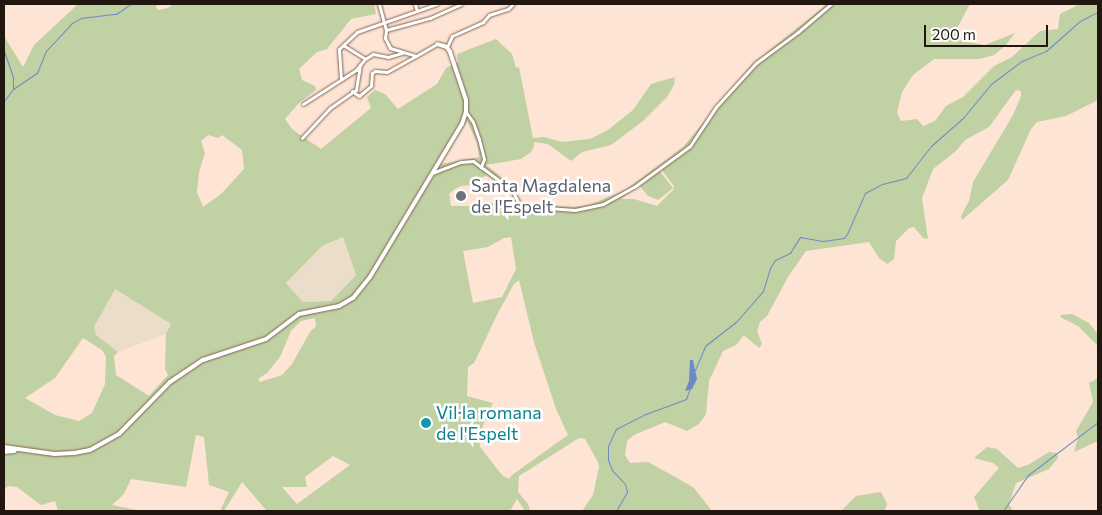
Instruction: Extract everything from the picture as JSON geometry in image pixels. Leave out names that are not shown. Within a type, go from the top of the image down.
[{"type":"highway","points":[[4,449],[14,450]]},
{"type":"street","points":[[379,4],[386,30],[385,38],[390,48],[416,56]]},
{"type":"street","points":[[415,4],[417,11]]},
{"type":"street","points":[[341,79],[339,49],[357,32],[437,4]]},
{"type":"street","points":[[386,30],[430,18],[461,4]]},
{"type":"street","points":[[447,47],[452,36],[483,22],[489,15],[508,9],[513,4]]},
{"type":"street","points":[[431,173],[461,162],[473,162],[512,190],[520,206],[586,209],[617,198],[690,146],[716,107],[756,63],[798,32],[831,4]]},
{"type":"street","points":[[14,450],[74,453],[98,446],[119,434],[170,382],[203,360],[266,339],[299,314],[346,304],[361,291],[462,124],[466,112],[466,100],[450,52],[447,47],[437,44],[387,72],[375,71],[372,74],[371,86],[359,96],[352,91]]},
{"type":"street","points":[[343,45],[365,59]]},
{"type":"street","points":[[303,104],[374,54],[388,57],[402,53]]},
{"type":"street","points":[[302,138],[309,128],[352,91],[356,90],[359,81],[360,65]]},
{"type":"street","points":[[466,112],[473,122],[480,139],[484,159],[481,167]]},
{"type":"shaded area","points":[[343,237],[356,275],[331,301],[303,302],[286,283],[322,246]]},
{"type":"shaded area","points":[[115,289],[172,324],[166,334],[118,352],[103,342],[96,335],[94,327]]},
{"type":"green space","points":[[78,4],[157,4],[156,8],[159,10],[168,8],[173,4],[374,4],[376,14],[351,19],[327,49],[317,52],[299,69],[302,80],[315,86],[316,90],[299,103],[285,119],[293,130],[321,149],[371,108],[367,97],[375,90],[385,94],[398,109],[437,84],[446,68],[458,62],[457,54],[496,39],[512,54],[516,68],[519,67],[533,138],[544,137],[562,142],[590,139],[608,130],[633,110],[651,84],[675,77],[674,85],[667,97],[643,121],[611,145],[582,152],[571,161],[548,144],[534,142],[531,152],[521,159],[486,165],[510,184],[518,200],[528,204],[571,207],[589,205],[625,190],[683,147],[752,64],[827,4],[970,4],[956,30],[957,40],[985,45],[1015,33],[1005,46],[994,55],[979,59],[934,59],[913,75],[902,92],[897,113],[901,121],[917,119],[923,126],[935,121],[946,106],[963,97],[994,66],[1012,57],[1040,31],[1058,29],[1060,14],[1080,4],[1098,4],[1098,100],[1066,116],[1037,122],[1031,129],[1008,180],[962,220],[961,216],[969,201],[973,182],[1013,115],[1021,96],[1021,91],[1016,90],[989,127],[965,140],[956,151],[933,169],[922,198],[928,239],[923,238],[914,227],[909,228],[896,241],[894,259],[887,264],[879,258],[869,242],[806,251],[788,277],[767,316],[760,322],[757,331],[762,344],[759,348],[744,335],[736,345],[723,351],[709,381],[706,414],[699,424],[687,431],[665,422],[634,435],[627,441],[625,455],[630,463],[648,462],[677,478],[694,488],[712,511],[582,511],[593,495],[599,467],[585,439],[579,438],[519,476],[518,492],[528,504],[530,511],[525,511],[517,499],[510,511],[267,511],[242,482],[224,511],[220,511],[229,492],[209,485],[204,437],[196,435],[186,487],[131,479],[124,494],[112,505],[142,511],[58,511],[55,501],[41,505],[17,487],[8,486],[4,490],[4,36],[23,67],[34,45]],"holes":[[[467,121],[477,143],[479,157],[441,164]],[[208,135],[218,138],[222,135],[242,150],[244,169],[221,194],[203,207],[197,192],[199,172],[205,153],[201,141]],[[661,169],[674,186],[673,190],[657,206],[634,199],[621,199],[639,185],[648,196],[658,200],[673,188],[659,170]],[[487,175],[513,197],[513,211],[506,204],[498,202],[471,206],[451,206],[449,194],[461,186],[470,185]],[[343,237],[356,275],[331,301],[303,302],[286,283],[322,246]],[[511,237],[516,269],[502,297],[473,303],[463,251],[488,247],[504,238]],[[519,280],[534,342],[556,409],[568,435],[509,479],[502,475],[480,447],[479,435],[493,403],[467,396],[468,367],[474,363],[499,311],[514,284]],[[115,289],[171,324],[166,334],[165,369],[168,375],[149,396],[116,375],[114,356],[118,352],[96,335],[94,327]],[[315,318],[316,326],[310,332],[292,364],[282,375],[260,382],[258,379],[267,373],[280,357],[291,331],[301,321]],[[83,338],[102,350],[106,357],[105,384],[92,413],[79,421],[55,415],[25,398],[55,378]],[[333,456],[350,465],[297,504],[282,487],[307,487],[305,477]]]},
{"type":"green space","points":[[1072,314],[1089,323],[1098,334],[1098,346],[1078,326],[1060,317],[1061,315]]},
{"type":"green space","points":[[1098,378],[1098,441],[1074,452],[1078,438],[1076,431],[1093,402],[1089,383]]},
{"type":"green space","points":[[987,447],[997,449],[1018,468],[1028,465],[1049,452],[1057,453],[1058,458],[1049,469],[1016,483],[1009,504],[1013,511],[980,511],[974,497],[999,468],[993,463],[974,458]]},
{"type":"green space","points":[[881,492],[887,504],[884,511],[841,511],[856,496]]},
{"type":"water","points":[[690,360],[693,360],[697,379],[692,389],[685,391],[689,381]]},
{"type":"waterway","points":[[4,101],[13,89],[37,73],[46,51],[72,23],[81,18],[116,14],[131,4]]},
{"type":"waterway","points":[[695,370],[705,346],[736,322],[763,291],[770,268],[775,260],[790,253],[800,237],[823,241],[844,238],[865,193],[882,184],[906,178],[931,146],[963,118],[991,84],[1022,61],[1046,51],[1080,21],[1098,12]]},
{"type":"waterway","points":[[4,51],[13,77],[13,89]]},
{"type":"waterway","points":[[616,511],[627,492],[625,484],[612,470],[608,460],[608,446],[616,429],[643,415],[686,399],[690,388]]},
{"type":"waterway","points":[[1003,511],[1028,475],[1098,422]]},
{"type":"place","name":"Santa Magdalena de l'Espelt","points":[[461,196]]},
{"type":"place","name":"Vil·la romana de l'Espelt","points":[[426,423]]}]
